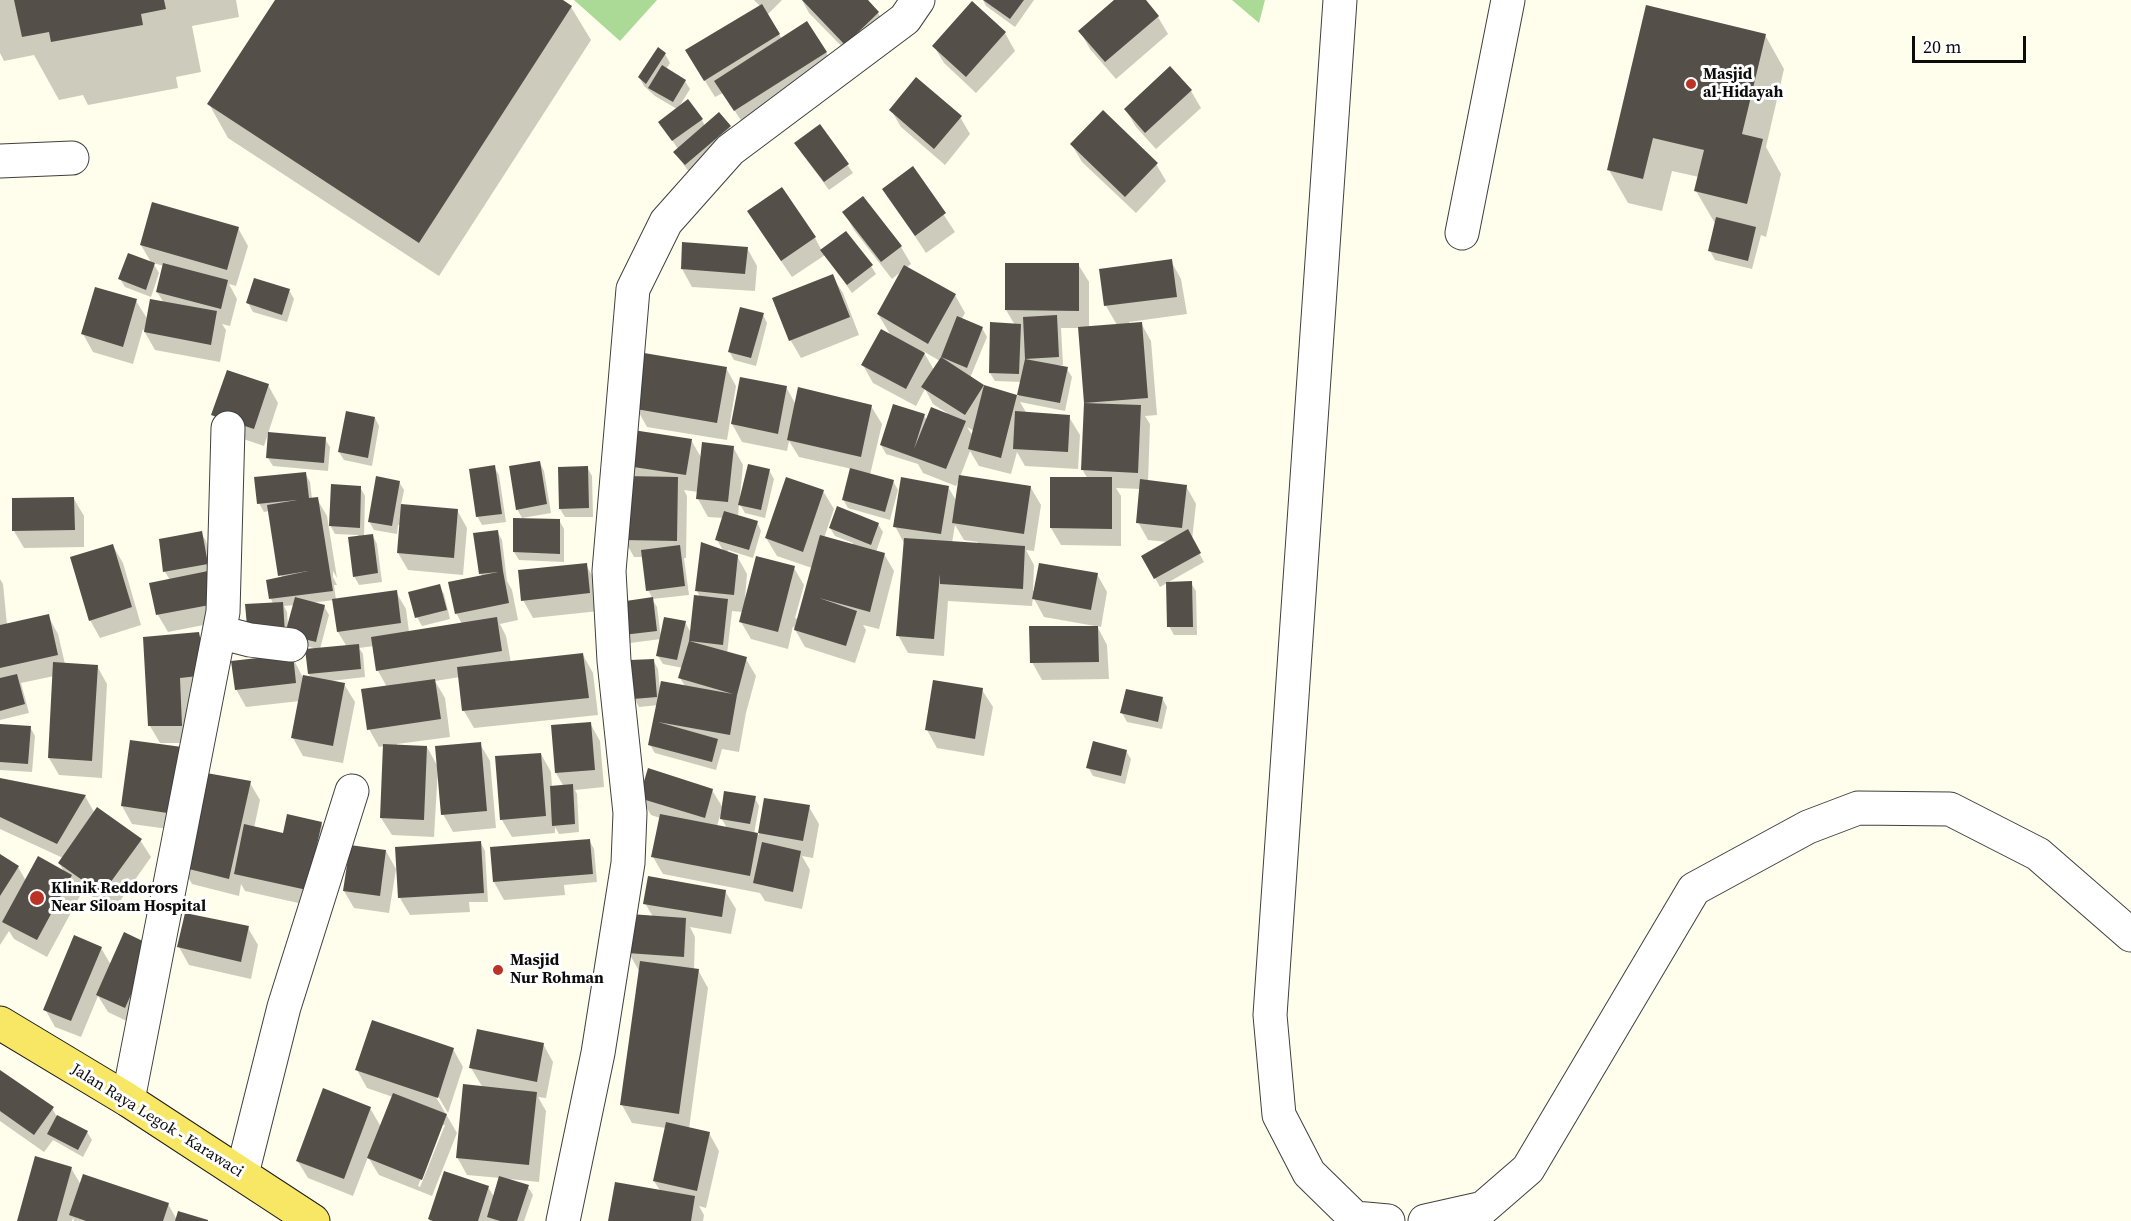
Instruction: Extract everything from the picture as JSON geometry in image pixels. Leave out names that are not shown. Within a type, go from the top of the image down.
[{"type":"main road","name":"Jalan Raya Legok - Karawaci","points":[[0,1023],[128,1100],[313,1221]]},
{"type":"street","points":[[563,1221],[598,1053],[628,864],[630,813],[614,661],[609,572],[633,289],[666,222],[730,150],[905,19],[918,0]]},
{"type":"street","points":[[1340,0],[1270,1015],[1279,1115],[1309,1173],[1355,1218],[1388,1221]]},
{"type":"street","points":[[1462,234],[1508,0]]},
{"type":"street","points":[[0,161],[72,158]]},
{"type":"street","points":[[128,1100],[223,612],[228,428]]},
{"type":"street","points":[[219,632],[250,640],[291,645]]},
{"type":"street","points":[[242,1174],[284,1007],[352,791]]},
{"type":"street","points":[[1425,1221],[1483,1208],[1528,1169],[1694,889],[1808,827],[1858,808],[1950,809],[2038,854],[2131,935]]},
{"type":"green space","points":[[574,0],[657,0],[620,41]]},
{"type":"green space","points":[[1232,0],[1265,0],[1259,23]]},
{"type":"building","points":[[14,0],[164,0],[166,9],[141,14],[143,25],[51,42],[49,32],[22,37]]},
{"type":"building","points":[[275,0],[563,0],[572,6],[419,243],[207,104]]},
{"type":"building","points":[[802,0],[868,0],[879,12],[845,45]]},
{"type":"building","points":[[983,0],[1024,0],[1010,19]]},
{"type":"building","points":[[1114,0],[1146,0],[1159,16],[1105,62],[1078,31]]},
{"type":"building","points":[[972,1],[1006,32],[966,77],[932,46]]},
{"type":"building","points":[[762,4],[780,34],[704,81],[685,50]]},
{"type":"building","name":"Masjid al-Hidayah","points":[[1646,5],[1766,34],[1742,134],[1763,139],[1747,204],[1694,191],[1704,150],[1653,138],[1643,179],[1607,170]]},
{"type":"building","points":[[807,21],[827,52],[734,111],[714,81]]},
{"type":"building","points":[[658,47],[666,53],[646,84],[638,77]]},
{"type":"building","points":[[662,65],[686,80],[673,102],[648,88]]},
{"type":"building","points":[[1170,66],[1192,90],[1145,133],[1124,109]]},
{"type":"building","points":[[916,77],[962,116],[934,149],[889,110]]},
{"type":"building","points":[[688,99],[703,119],[672,141],[658,122]]},
{"type":"building","points":[[1103,110],[1158,163],[1125,197],[1070,144]]},
{"type":"building","points":[[719,112],[731,126],[685,165],[673,152]]},
{"type":"building","points":[[820,124],[849,164],[824,182],[794,143]]},
{"type":"building","points":[[913,166],[946,213],[915,236],[882,189]]},
{"type":"building","points":[[782,187],[816,237],[781,261],[747,211]]},
{"type":"building","points":[[863,196],[902,246],[881,262],[842,212]]},
{"type":"building","points":[[152,202],[239,227],[227,270],[140,245]]},
{"type":"building","points":[[1716,217],[1756,227],[1748,261],[1708,251]]},
{"type":"building","points":[[846,231],[873,265],[847,285],[820,250]]},
{"type":"building","points":[[682,242],[748,247],[745,274],[681,269]]},
{"type":"building","points":[[128,253],[155,263],[146,290],[118,279]]},
{"type":"building","points":[[1172,259],[1177,297],[1104,306],[1099,269]]},
{"type":"building","points":[[163,263],[228,280],[221,309],[156,292]]},
{"type":"building","points":[[1005,263],[1079,263],[1079,311],[1005,310]]},
{"type":"building","points":[[904,265],[956,294],[928,344],[877,314]]},
{"type":"building","points":[[833,274],[850,317],[789,341],[772,298]]},
{"type":"building","points":[[254,278],[290,289],[282,315],[246,303]]},
{"type":"building","points":[[95,287],[137,299],[123,347],[81,334]]},
{"type":"building","points":[[150,299],[217,311],[211,345],[144,332]]},
{"type":"building","points":[[740,307],[764,313],[751,358],[728,352]]},
{"type":"building","points":[[1057,315],[1059,357],[1025,359],[1023,317]]},
{"type":"building","points":[[957,316],[983,327],[967,368],[941,357]]},
{"type":"building","points":[[990,322],[1021,324],[1019,374],[989,373]]},
{"type":"building","points":[[1142,322],[1148,398],[1084,403],[1078,327]]},
{"type":"building","points":[[881,329],[925,353],[906,389],[861,365]]},
{"type":"building","points":[[644,353],[727,367],[717,423],[636,409]]},
{"type":"building","points":[[941,357],[984,385],[965,415],[921,387]]},
{"type":"building","points":[[1025,359],[1068,367],[1060,403],[1017,395]]},
{"type":"building","points":[[227,370],[269,384],[254,429],[211,415]]},
{"type":"building","points":[[740,377],[787,386],[778,434],[731,424]]},
{"type":"building","points":[[984,385],[1017,395],[1001,458],[968,449]]},
{"type":"building","points":[[798,387],[872,405],[861,457],[787,440]]},
{"type":"building","points":[[1084,403],[1141,405],[1138,473],[1081,470]]},
{"type":"building","points":[[893,404],[925,414],[914,449],[931,407],[966,421],[946,469],[880,445]]},
{"type":"building","points":[[346,411],[375,417],[368,458],[338,452]]},
{"type":"building","points":[[1015,411],[1070,415],[1068,452],[1013,449]]},
{"type":"building","points":[[633,430],[692,439],[686,475],[627,466]]},
{"type":"building","points":[[268,432],[326,437],[324,463],[266,458]]},
{"type":"building","points":[[702,442],[734,446],[728,502],[696,499]]},
{"type":"building","points":[[540,461],[547,504],[516,510],[509,466]]},
{"type":"building","points":[[748,464],[770,469],[761,510],[738,505]]},
{"type":"building","points":[[495,465],[502,514],[476,517],[469,469]]},
{"type":"building","points":[[588,466],[589,508],[559,509],[558,467]]},
{"type":"building","points":[[850,468],[894,480],[885,512],[842,500]]},
{"type":"building","points":[[306,472],[309,498],[318,497],[333,591],[269,599],[266,580],[308,571],[278,576],[267,505],[297,500],[257,504],[254,477]]},
{"type":"building","points":[[959,475],[1031,486],[1024,534],[952,523]]},
{"type":"building","points":[[376,476],[400,481],[392,526],[368,522]]},
{"type":"building","points":[[624,476],[678,477],[677,541],[623,540]]},
{"type":"building","points":[[786,477],[824,490],[803,552],[765,538]]},
{"type":"building","points":[[901,477],[949,486],[941,534],[893,527]]},
{"type":"building","points":[[1050,477],[1112,477],[1112,529],[1050,528]]},
{"type":"building","points":[[1140,479],[1187,485],[1182,528],[1136,523]]},
{"type":"building","points":[[331,484],[361,486],[360,528],[329,526]]},
{"type":"building","points":[[74,497],[75,530],[12,531],[12,498]]},
{"type":"building","points":[[401,504],[458,509],[454,558],[397,553]]},
{"type":"building","points":[[837,506],[879,523],[871,545],[829,528]]},
{"type":"building","points":[[724,511],[758,521],[749,550],[715,540]]},
{"type":"building","points":[[513,518],[560,519],[560,554],[513,552]]},
{"type":"building","points":[[1188,529],[1201,553],[1154,579],[1141,556]]},
{"type":"building","points":[[498,530],[509,603],[455,614],[448,582],[498,572],[479,574],[473,533]]},
{"type":"building","points":[[202,531],[208,564],[163,572],[159,539]]},
{"type":"building","points":[[373,534],[378,573],[353,577],[348,537]]},
{"type":"building","points":[[820,535],[885,553],[870,612],[819,598],[857,611],[846,646],[794,630]]},
{"type":"building","points":[[904,538],[1025,546],[1023,589],[940,584],[940,574],[934,639],[896,636]]},
{"type":"building","points":[[701,542],[738,555],[734,595],[695,591]]},
{"type":"building","points":[[113,544],[132,607],[89,621],[70,557]]},
{"type":"building","points":[[680,545],[685,586],[646,591],[641,550]]},
{"type":"building","points":[[756,556],[795,566],[778,632],[739,622]]},
{"type":"building","points":[[587,563],[590,593],[521,601],[518,570]]},
{"type":"building","points":[[1039,563],[1098,573],[1091,610],[1032,599]]},
{"type":"building","points":[[208,571],[215,604],[156,615],[149,583]]},
{"type":"building","points":[[1192,581],[1193,627],[1167,627],[1166,582]]},
{"type":"building","points":[[440,584],[447,610],[415,618],[408,592]]},
{"type":"building","points":[[397,590],[401,623],[337,632],[332,599]]},
{"type":"building","points":[[694,595],[728,599],[723,645],[689,641]]},
{"type":"building","points":[[295,597],[325,605],[316,642],[285,634]]},
{"type":"building","points":[[653,597],[657,631],[623,635],[619,602]]},
{"type":"building","points":[[283,602],[285,634],[248,637],[245,604]]},
{"type":"building","points":[[49,614],[58,655],[0,668],[0,625]]},
{"type":"building","points":[[497,617],[502,651],[376,671],[371,637]]},
{"type":"building","points":[[664,617],[686,621],[677,660],[656,656]]},
{"type":"building","points":[[1029,626],[1098,626],[1099,662],[1030,663]]},
{"type":"building","points":[[199,632],[207,675],[180,678],[182,726],[148,726],[143,637]]},
{"type":"building","points":[[689,641],[747,657],[730,735],[658,722],[718,739],[712,762],[648,745],[661,681],[733,694],[678,678]]},
{"type":"building","points":[[359,644],[361,669],[308,674],[305,649]]},
{"type":"building","points":[[583,653],[589,698],[462,711],[457,667]]},
{"type":"building","points":[[293,654],[296,683],[235,690],[231,661]]},
{"type":"building","points":[[654,659],[657,697],[633,699],[630,660]]},
{"type":"building","points":[[53,662],[98,665],[92,761],[48,758]]},
{"type":"building","points":[[17,674],[25,704],[0,711],[0,678]]},
{"type":"building","points":[[303,675],[345,683],[333,746],[291,738]]},
{"type":"building","points":[[435,679],[441,719],[367,730],[361,689]]},
{"type":"building","points":[[933,680],[983,688],[975,739],[925,730]]},
{"type":"building","points":[[1126,689],[1163,697],[1158,722],[1120,713]]},
{"type":"building","points":[[591,722],[595,770],[555,773],[551,725]]},
{"type":"building","points":[[0,724],[31,726],[28,764],[0,762]]},
{"type":"building","points":[[130,740],[182,747],[174,814],[121,806]]},
{"type":"building","points":[[1093,741],[1127,750],[1121,776],[1086,768]]},
{"type":"building","points":[[481,742],[487,811],[441,815],[435,746]]},
{"type":"building","points":[[383,744],[427,746],[424,820],[380,818]]},
{"type":"building","points":[[541,753],[546,816],[500,820],[495,756]]},
{"type":"building","points":[[648,768],[713,789],[705,818],[639,798]]},
{"type":"building","points":[[201,772],[251,781],[229,879],[181,867]]},
{"type":"building","points":[[0,778],[86,795],[57,844],[0,817]]},
{"type":"building","points":[[573,784],[575,824],[552,826],[550,786]]},
{"type":"building","points":[[724,791],[756,796],[750,824],[720,819]]},
{"type":"building","points":[[764,798],[810,805],[803,841],[758,833]]},
{"type":"building","points":[[97,807],[142,839],[102,894],[58,863]]},
{"type":"building","points":[[287,814],[322,822],[307,890],[234,874],[244,824],[283,833]]},
{"type":"building","points":[[660,814],[758,833],[750,876],[651,857]]},
{"type":"building","points":[[590,839],[593,874],[493,882],[490,847]]},
{"type":"building","points":[[481,841],[484,893],[398,898],[395,847]]},
{"type":"building","points":[[762,842],[801,851],[793,892],[753,883]]},
{"type":"building","points":[[350,845],[386,850],[380,896],[343,891]]},
{"type":"building","points":[[0,854],[19,866],[0,896]]},
{"type":"building","name":"Klinik Reddorors Near Siloam Hospital","points":[[38,856],[72,875],[37,940],[2,922]]},
{"type":"building","points":[[648,876],[726,890],[722,917],[643,904]]},
{"type":"building","points":[[185,913],[249,926],[241,962],[177,947]]},
{"type":"building","points":[[630,914],[686,918],[684,957],[627,953]]},
{"type":"building","points":[[124,932],[153,946],[125,1008],[96,995]]},
{"type":"building","points":[[74,935],[102,947],[71,1021],[43,1010]]},
{"type":"building","points":[[640,961],[699,969],[679,1114],[620,1105]]},
{"type":"building","points":[[372,1020],[454,1048],[438,1098],[355,1070]]},
{"type":"building","points":[[477,1029],[544,1043],[537,1082],[469,1068]]},
{"type":"building","points":[[0,1070],[54,1107],[34,1135],[0,1111]]},
{"type":"building","points":[[463,1084],[537,1092],[529,1165],[456,1158]]},
{"type":"building","points":[[323,1088],[371,1107],[344,1179],[296,1161]]},
{"type":"building","points":[[393,1093],[447,1114],[422,1180],[367,1158]]},
{"type":"building","points":[[57,1115],[88,1131],[78,1150],[47,1134]]},
{"type":"building","points":[[666,1122],[710,1132],[697,1191],[653,1181]]},
{"type":"building","points":[[35,1156],[72,1167],[57,1221],[17,1221]]},
{"type":"building","points":[[444,1171],[489,1186],[478,1221],[428,1219]]},
{"type":"building","points":[[83,1174],[169,1203],[163,1221],[86,1221],[69,1215]]},
{"type":"building","points":[[499,1176],[529,1185],[517,1221],[500,1221],[487,1217]]},
{"type":"building","points":[[615,1182],[695,1196],[691,1221],[608,1221]]},
{"type":"building","points":[[178,1211],[208,1220],[208,1221],[175,1221]]},
{"type":"place","name":"Masjid al-Hidayah","points":[[1691,84]]},
{"type":"place","name":"Klinik Reddorors Near Siloam Hospital","points":[[37,898]]},
{"type":"place","name":"Masjid Nur Rohman","points":[[498,970]]}]
